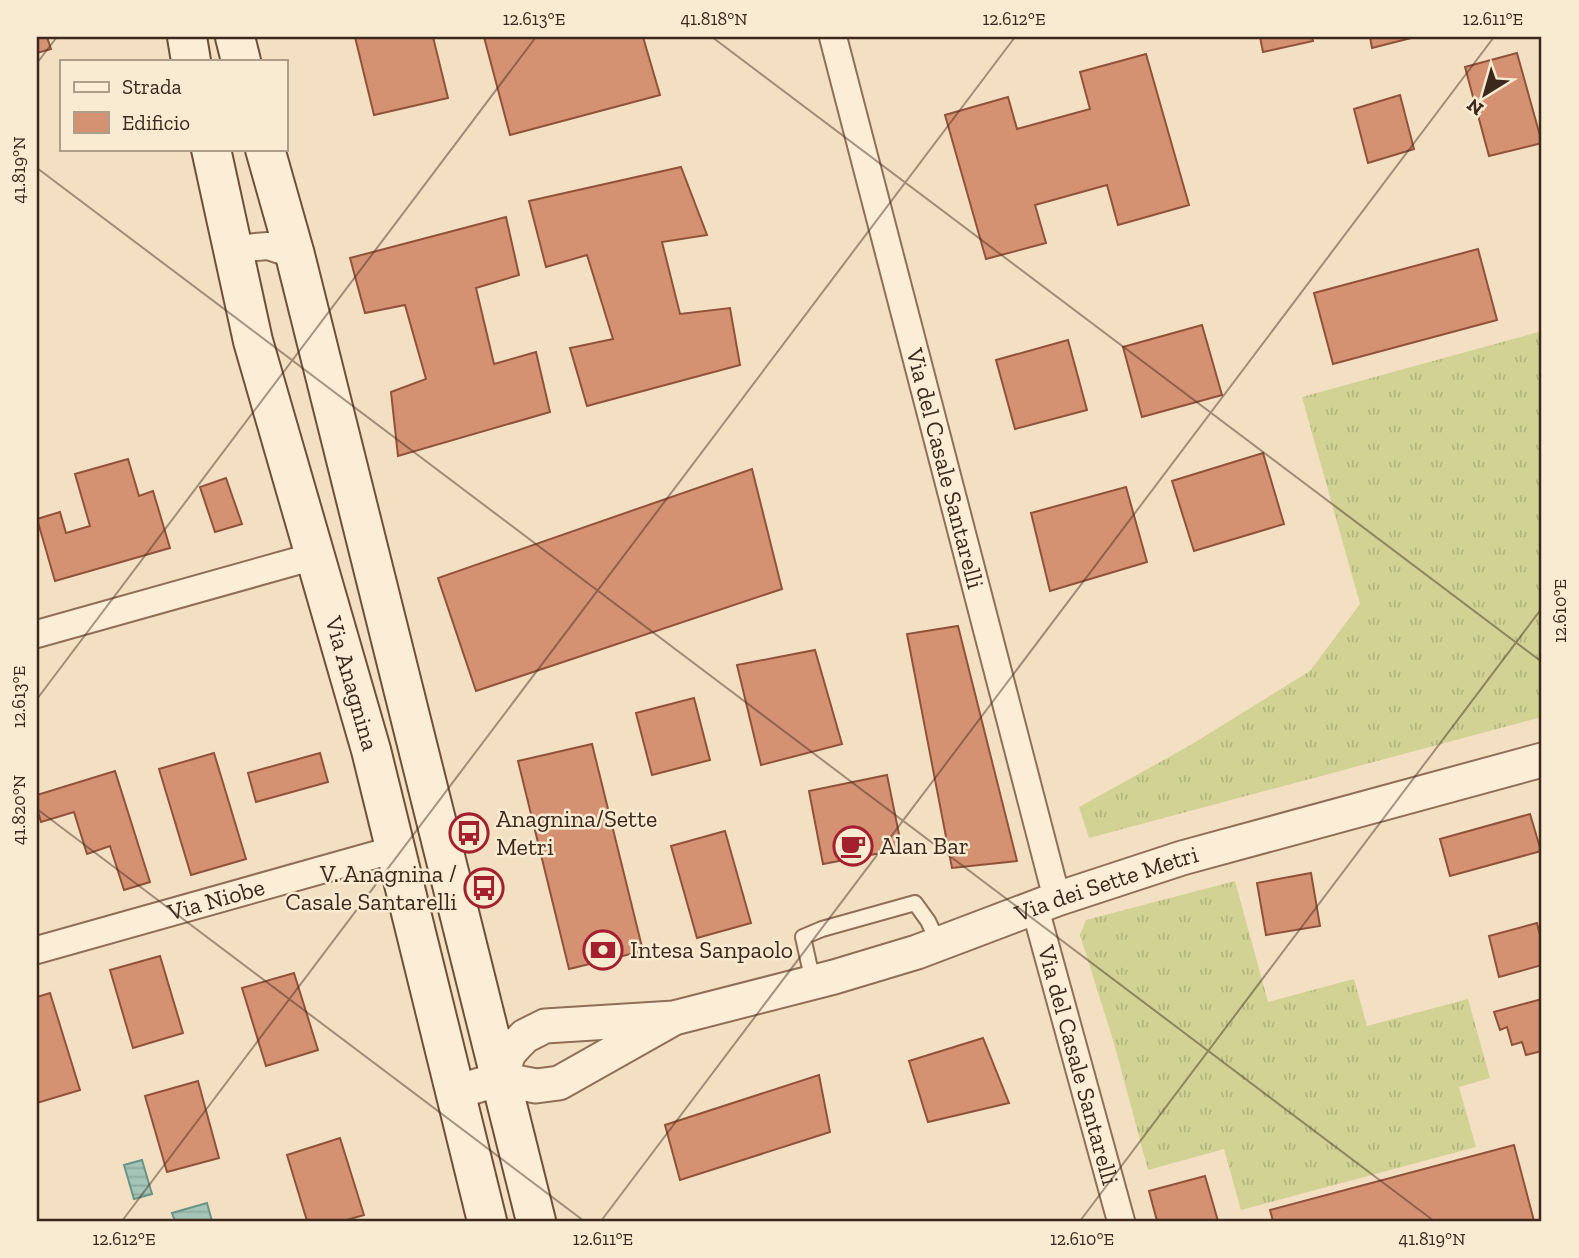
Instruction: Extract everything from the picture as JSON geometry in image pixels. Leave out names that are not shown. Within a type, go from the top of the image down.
[{"type":"main road","points":[[187,37],[191,60]]},
{"type":"main road","points":[[235,37],[241,60]]},
{"type":"main road","name":"Via Anagnina","points":[[211,150],[262,376],[365,729],[487,1221]]},
{"type":"main road","name":"Via Anagnina","points":[[265,150],[295,255],[536,1221]]},
{"type":"street","name":"Via del Casale Santarelli","points":[[833,37],[1121,1221]]},
{"type":"street","points":[[232,249],[268,246],[295,255]]},
{"type":"street","points":[[37,634],[315,556]]},
{"type":"street","name":"Via dei Sette Metri","points":[[674,1018],[559,1083],[537,1086],[500,1079],[509,1053],[525,1036],[545,1026],[674,1018],[878,965],[1182,858],[1542,760]]},
{"type":"street","name":"Via Niobe","points":[[37,950],[396,849]]},
{"type":"street","points":[[456,1092],[500,1079]]},
{"type":"lane","points":[[813,982],[803,937],[822,929],[915,903],[928,921],[939,944]]},
{"type":"green space","points":[[1542,331],[1542,717],[1089,838],[1079,807],[1189,746],[1310,671],[1360,604],[1302,397]]},
{"type":"green space","points":[[1235,881],[1268,1002],[1354,979],[1367,1026],[1468,999],[1490,1078],[1459,1087],[1476,1147],[1241,1210],[1224,1149],[1148,1170],[1114,1043],[1080,935],[1086,920]]},
{"type":"shaded area","points":[[142,1160],[152,1194],[134,1199],[124,1165]]},
{"type":"shaded area","points":[[207,1203],[212,1221],[175,1221],[172,1213]]},
{"type":"building","points":[[37,37],[47,37],[51,49],[37,53]]},
{"type":"building","points":[[355,37],[433,37],[448,98],[374,115]]},
{"type":"building","points":[[484,37],[643,37],[660,95],[510,135]]},
{"type":"building","points":[[1260,37],[1312,37],[1313,41],[1263,52]]},
{"type":"building","points":[[1370,37],[1415,37],[1372,48]]},
{"type":"building","points":[[1517,53],[1542,143],[1489,156],[1465,67]]},
{"type":"building","points":[[1146,54],[1189,205],[1118,225],[1107,185],[1035,205],[1046,243],[986,259],[945,115],[1008,97],[1017,129],[1090,109],[1080,72]]},
{"type":"building","points":[[1400,95],[1414,149],[1368,163],[1354,109]]},
{"type":"building","points":[[681,167],[707,235],[662,242],[680,314],[730,308],[740,365],[587,406],[570,348],[613,339],[587,255],[546,267],[529,201]]},
{"type":"building","points":[[506,217],[519,275],[476,288],[494,364],[536,352],[550,412],[398,456],[391,392],[426,379],[405,305],[365,313],[350,258]]},
{"type":"building","points":[[1478,249],[1497,320],[1333,364],[1314,293]]},
{"type":"building","points":[[1202,325],[1222,395],[1142,417],[1123,347]]},
{"type":"building","points":[[1068,340],[1087,410],[1015,429],[996,360]]},
{"type":"building","points":[[1263,453],[1284,524],[1194,551],[1172,481]]},
{"type":"building","points":[[128,459],[139,496],[153,491],[170,548],[55,581],[37,519],[60,512],[66,533],[90,526],[75,474]]},
{"type":"building","points":[[752,469],[782,589],[476,691],[438,578]]},
{"type":"building","points":[[226,478],[242,524],[215,532],[200,487]]},
{"type":"building","points":[[1126,487],[1147,562],[1050,591],[1031,513]]},
{"type":"building","points":[[958,626],[1017,861],[952,868],[907,634]]},
{"type":"building","points":[[815,650],[842,744],[761,765],[737,665]]},
{"type":"building","points":[[694,698],[710,760],[652,775],[636,713]]},
{"type":"building","points":[[592,744],[643,951],[569,969],[518,761]]},
{"type":"building","points":[[214,753],[246,859],[191,875],[159,769]]},
{"type":"building","points":[[320,753],[328,782],[256,802],[248,773]]},
{"type":"building","points":[[115,771],[150,882],[124,890],[110,846],[87,854],[74,812],[41,822],[37,808],[37,795]]},
{"type":"building","points":[[887,775],[902,849],[823,864],[809,791]]},
{"type":"building","points":[[1530,814],[1541,851],[1450,876],[1440,839]]},
{"type":"building","points":[[725,831],[751,923],[697,938],[671,846]]},
{"type":"building","points":[[1311,873],[1320,926],[1266,935],[1257,883]]},
{"type":"building","points":[[1537,923],[1542,943],[1542,965],[1499,977],[1489,936]]},
{"type":"building","points":[[160,956],[183,1033],[133,1048],[110,970]]},
{"type":"building","points":[[294,973],[318,1050],[266,1066],[242,988]]},
{"type":"building","points":[[50,993],[80,1090],[37,1103],[37,997]]},
{"type":"building","points":[[1542,999],[1542,1051],[1526,1055],[1522,1042],[1512,1045],[1507,1027],[1500,1030],[1494,1012]]},
{"type":"building","points":[[983,1038],[1009,1103],[928,1122],[909,1061]]},
{"type":"building","points":[[819,1075],[830,1132],[680,1180],[665,1125]]},
{"type":"building","points":[[198,1081],[219,1158],[167,1172],[145,1096]]},
{"type":"building","points":[[340,1138],[364,1215],[343,1221],[307,1221],[287,1155]]},
{"type":"building","points":[[1514,1145],[1534,1221],[1273,1221],[1270,1210]]},
{"type":"building","points":[[1205,1176],[1218,1221],[1157,1221],[1149,1191]]},
{"type":"place","name":"Anagnina/Sette Metri","points":[[469,833]]},
{"type":"place","name":"Alan Bar","points":[[853,846]]},
{"type":"place","name":"V. Anagnina / Casale Santarelli","points":[[484,888]]},
{"type":"place","name":"Intesa Sanpaolo","points":[[603,950]]}]
